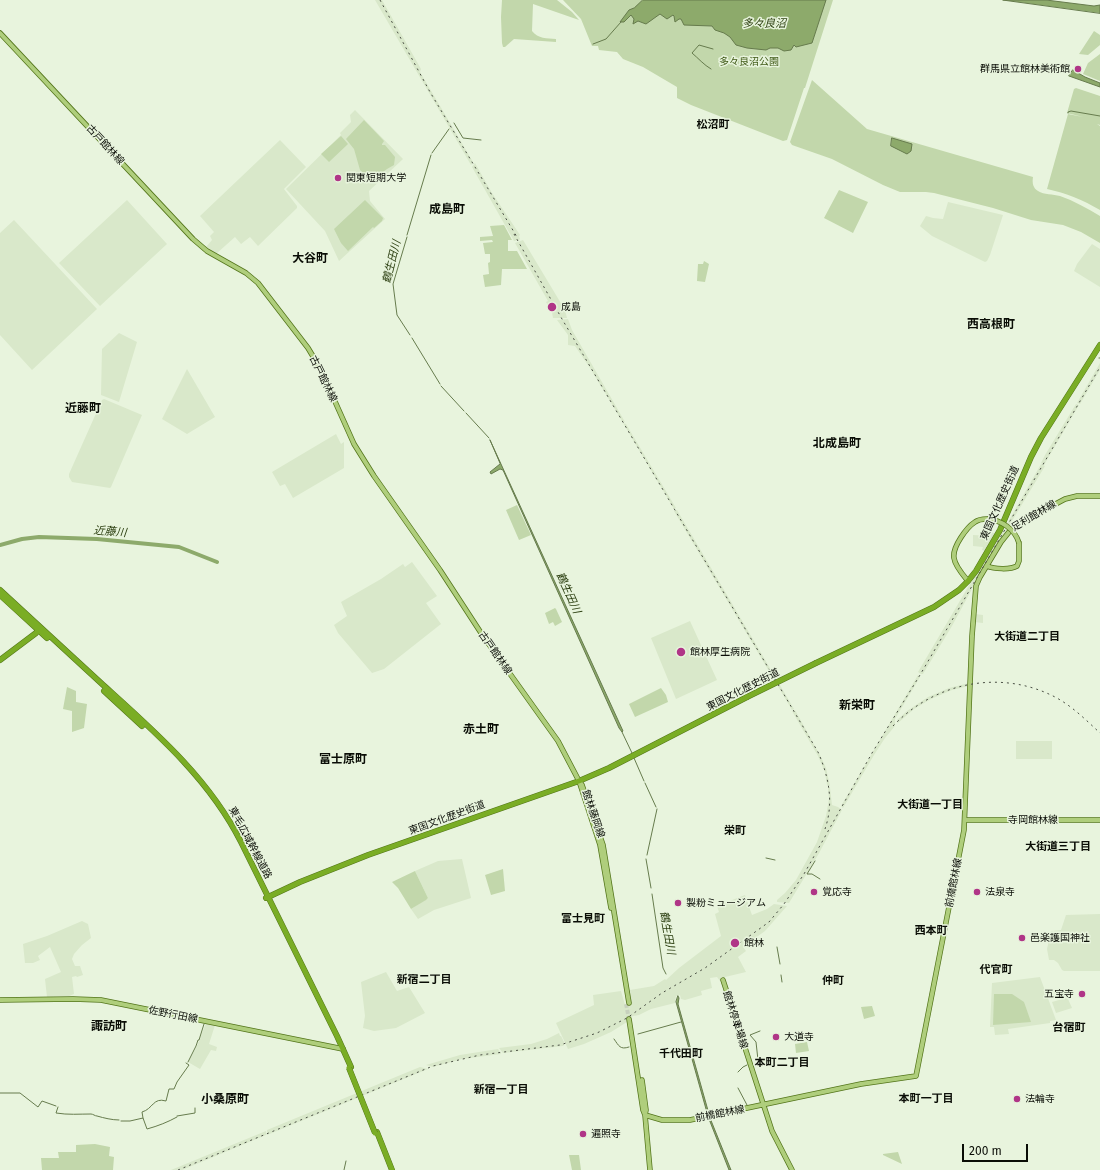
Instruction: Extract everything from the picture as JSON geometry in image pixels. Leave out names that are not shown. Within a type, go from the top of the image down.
[{"type":"highway","name":"東国文化歴史街道","points":[[267,898],[300,882],[361,858],[579,781],[609,768],[747,697],[934,607],[953,596],[968,581],[1000,530],[1031,457],[1041,438],[1100,345]]},
{"type":"highway","name":"東毛広域幹線道路","points":[[0,590],[38,628]]},
{"type":"highway","name":"東毛広域幹線道路","points":[[0,595],[158,736],[205,786],[229,819],[342,1049],[391,1170]]},
{"type":"highway","points":[[0,656],[38,628]]},
{"type":"highway","points":[[0,660],[38,628]]},
{"type":"main road","name":"古戸館林線","points":[[0,33],[193,239],[207,251],[250,276],[271,299],[316,360],[351,440],[516,683],[558,740],[579,781]]},
{"type":"main road","name":"足利館林線","points":[[987,566],[1008,532],[1018,524],[1065,499],[1077,496],[1100,496]]},
{"type":"main road","points":[[968,581],[955,563],[953,556],[954,550],[957,543],[972,524],[979,520],[987,519],[995,520],[1010,529],[1017,536],[1019,561],[1017,566],[1014,568],[993,568],[987,566]]},
{"type":"main road","name":"前橋館林線","points":[[645,1115],[662,1120],[682,1121],[698,1119],[862,1084],[916,1076],[965,820],[974,597],[978,582],[987,566]]},
{"type":"main road","name":"館林藤岡線","points":[[579,781],[596,829],[602,854],[628,1004]]},
{"type":"main road","name":"寺岡館林線","points":[[965,820],[1100,820]]},
{"type":"main road","name":"館林停車場線","points":[[723,980],[763,1105]]},
{"type":"main road","name":"佐野行田線","points":[[0,1000],[101,1000],[342,1049]]},
{"type":"main road","points":[[630,1018],[645,1115],[650,1170]]},
{"type":"main road","points":[[763,1105],[774,1137],[792,1170]]},
{"type":"shaded area","points":[[375,0],[382,0],[421,69],[420,72],[473,162],[471,165]]},
{"type":"shaded area","points":[[355,110],[403,159],[369,191],[370,201],[385,219],[339,261],[325,231],[286,189],[341,135],[340,133],[351,122],[350,115]]},
{"type":"shaded area","points":[[280,140],[306,167],[284,189],[297,208],[258,246],[250,237],[241,244],[235,237],[216,254],[206,247],[212,240],[210,236],[214,232],[200,216]]},
{"type":"shaded area","points":[[475,163],[492,193],[520,235],[519,240],[514,241],[472,167]]},
{"type":"shaded area","points":[[127,200],[167,244],[100,306],[59,263]]},
{"type":"shaded area","points":[[948,202],[1003,215],[987,261],[985,262],[932,236],[920,226],[926,216],[943,219]]},
{"type":"shaded area","points":[[14,220],[97,309],[32,370],[0,335],[0,233]]},
{"type":"shaded area","points":[[523,240],[565,310],[567,318],[553,318],[552,312],[546,302],[548,301],[515,243]]},
{"type":"shaded area","points":[[1092,244],[1100,249],[1100,287],[1074,271],[1077,264]]},
{"type":"shaded area","points":[[568,319],[572,330],[625,422],[622,421],[575,346],[568,345],[568,335],[557,320]]},
{"type":"shaded area","points":[[119,333],[137,342],[119,402],[101,395],[102,349]]},
{"type":"shaded area","points":[[1100,363],[1100,370],[1080,404],[1077,403]]},
{"type":"shaded area","points":[[187,369],[215,417],[187,434],[162,419]]},
{"type":"shaded area","points":[[104,399],[142,415],[110,488],[72,482],[69,477],[102,400]]},
{"type":"shaded area","points":[[1076,404],[1079,405],[1044,465],[1041,463],[1045,455]]},
{"type":"shaded area","points":[[623,423],[626,424],[676,508],[674,509]]},
{"type":"shaded area","points":[[336,434],[341,444],[344,442],[344,468],[293,498],[285,484],[280,486],[272,472]]},
{"type":"shaded area","points":[[1041,464],[1045,466],[979,576],[952,626],[923,674],[921,674],[918,672],[994,543],[1004,529]]},
{"type":"shaded area","points":[[677,510],[794,709],[792,710],[674,511]]},
{"type":"shaded area","points":[[992,532],[995,534],[985,551],[982,550],[983,547],[973,546],[973,535],[990,536]]},
{"type":"shaded area","points":[[412,562],[437,596],[426,603],[441,624],[384,669],[372,673],[338,633],[334,625],[347,616],[341,602],[381,579],[403,564],[405,567]]},
{"type":"shaded area","points":[[975,614],[983,615],[983,623],[974,622]]},
{"type":"shaded area","name":"館林厚生病院","points":[[690,621],[717,680],[676,699],[651,638]]},
{"type":"shaded area","points":[[918,675],[920,677],[895,719],[895,726],[874,755],[843,808],[841,806]]},
{"type":"shaded area","points":[[969,683],[969,686],[952,690],[931,699],[914,709],[898,723],[897,720],[907,711],[928,697],[949,688]]},
{"type":"shaded area","points":[[795,710],[821,757],[826,768],[830,786],[827,785],[825,772],[818,756],[792,711]]},
{"type":"shaded area","points":[[1016,741],[1052,741],[1052,759],[1016,759]]},
{"type":"shaded area","points":[[828,787],[830,788],[832,805],[842,810],[818,855],[789,903],[777,902],[777,900],[796,880],[817,842],[826,816],[829,799]]},
{"type":"shaded area","points":[[462,859],[471,898],[434,910],[418,919],[411,909],[428,898],[415,871],[438,861]]},
{"type":"shaded area","points":[[745,895],[752,915],[767,909],[774,904],[787,906],[765,931],[743,947],[746,951],[738,957],[746,972],[725,977],[720,981],[717,977],[710,978],[712,988],[701,991],[702,995],[685,1000],[681,999],[680,995],[676,996],[675,1003],[651,1009],[639,1015],[633,1016],[627,1020],[627,1022],[611,1032],[584,1044],[568,1049],[556,1023],[594,1005],[593,995],[621,991],[625,1005],[631,1001],[630,990],[654,986],[665,979],[666,980],[679,968],[721,936],[715,914],[719,912],[717,906]]},
{"type":"shaded area","points":[[1100,914],[1100,971],[1064,971],[1054,960],[1049,960],[1047,949],[1051,931],[1061,930],[1066,915]]},
{"type":"shaded area","points":[[82,921],[88,924],[91,938],[82,945],[74,954],[72,959],[75,966],[80,966],[83,975],[72,977],[74,994],[69,996],[47,997],[45,979],[61,972],[50,947],[38,956],[40,960],[33,963],[25,963],[23,944],[47,936]]},
{"type":"shaded area","points":[[386,972],[397,991],[409,987],[425,1013],[396,1028],[374,1031],[363,1028],[365,1016],[361,982]]},
{"type":"shaded area","points":[[1040,977],[1056,1020],[1050,1021],[1050,1023],[1008,1029],[1009,1034],[995,1035],[994,1027],[990,1027],[992,983]]},
{"type":"shaded area","points":[[1066,998],[1068,999],[1072,1008],[1056,1013],[1052,1002]]},
{"type":"shaded area","points":[[206,1023],[215,1025],[209,1044],[217,1047],[216,1051],[211,1050],[200,1069],[188,1062],[196,1048]]},
{"type":"shaded area","points":[[559,1033],[564,1042],[563,1046],[503,1053],[499,1048],[531,1044]]},
{"type":"shaded area","points":[[498,1049],[501,1054],[462,1059],[433,1067],[426,1065],[460,1055]]},
{"type":"shaded area","points":[[420,1067],[428,1069],[267,1135],[267,1130]]},
{"type":"shaded area","points":[[266,1131],[266,1135],[182,1170],[171,1170]]},
{"type":"green space","points":[[502,0],[557,0],[572,12],[579,20],[533,4],[532,31],[540,37],[556,39],[556,42],[514,39],[503,47],[501,17]]},
{"type":"green space","name":"多々良沼公園","points":[[563,0],[833,0],[787,140],[783,141],[691,105],[677,98],[677,87],[643,67],[623,59],[617,52],[599,50],[598,46],[592,46],[581,19]]},
{"type":"green space","points":[[1094,31],[1100,35],[1100,45],[1088,55],[1079,54]]},
{"type":"green space","points":[[1100,54],[1100,81],[1083,74],[1088,63]]},
{"type":"green space","points":[[812,80],[867,129],[1033,177],[1033,185],[1038,191],[1065,198],[1100,216],[1100,243],[1081,232],[1063,225],[1031,220],[993,208],[934,193],[900,192],[832,159],[792,145],[790,142]]},
{"type":"green space","points":[[1076,88],[1100,96],[1100,125],[1097,124],[1100,126],[1100,210],[1074,197],[1047,189],[1068,114],[1083,117],[1067,113],[1074,89]]},
{"type":"green space","points":[[364,120],[384,141],[382,145],[385,145],[395,157],[394,165],[371,181],[360,170],[354,149],[346,139]]},
{"type":"green space","points":[[341,136],[348,144],[329,162],[321,154]]},
{"type":"green space","points":[[839,190],[868,202],[853,233],[824,218]]},
{"type":"green space","points":[[365,200],[383,218],[382,221],[374,228],[373,227],[348,251],[341,243],[334,229]]},
{"type":"green space","points":[[504,225],[512,240],[508,240],[508,251],[517,251],[527,269],[502,269],[501,285],[485,287],[483,275],[489,274],[488,263],[490,262],[490,254],[485,254],[483,243],[493,242],[492,240],[480,241],[480,237],[493,236],[490,226]]},
{"type":"green space","points":[[704,261],[709,264],[705,282],[697,281],[698,264],[703,264]]},
{"type":"green space","points":[[517,505],[531,535],[519,540],[506,510]]},
{"type":"green space","points":[[555,608],[562,622],[555,626],[553,622],[549,624],[545,613]]},
{"type":"green space","points":[[67,687],[76,691],[76,702],[87,704],[84,728],[72,732],[72,711],[63,709]]},
{"type":"green space","points":[[661,688],[666,695],[668,702],[635,717],[629,704]]},
{"type":"green space","points":[[503,869],[505,891],[491,895],[485,875]]},
{"type":"green space","points":[[415,871],[428,898],[411,909],[398,888],[392,882]]},
{"type":"green space","points":[[994,994],[1012,994],[1024,1002],[1031,1022],[993,1025]]},
{"type":"green space","points":[[872,1006],[875,1016],[864,1019],[861,1007]]},
{"type":"green space","points":[[807,1042],[809,1051],[796,1053],[795,1044]]},
{"type":"green space","points":[[95,1144],[110,1147],[109,1156],[114,1157],[113,1170],[42,1170],[41,1158],[59,1158],[58,1152],[76,1152],[76,1145]]},
{"type":"green space","points":[[898,1152],[902,1164],[883,1155],[883,1154]]},
{"type":"green space","points":[[569,1155],[579,1155],[581,1170],[572,1170]]},
{"type":"water","name":"多々良沼","points":[[643,0],[826,0],[812,43],[796,47],[794,45],[791,50],[784,51],[778,48],[770,48],[766,50],[736,45],[730,37],[715,30],[712,26],[684,25],[681,19],[675,22],[673,15],[667,19],[660,14],[646,24],[638,21],[633,24],[634,19],[631,15],[624,22],[620,22],[629,10],[634,8]]},
{"type":"water","points":[[1003,0],[1046,0],[1094,6],[1100,5],[1100,13]]},
{"type":"water","points":[[1073,70],[1100,83],[1100,87],[1069,76]]},
{"type":"water","points":[[892,138],[912,144],[911,151],[907,154],[891,146]]},
{"type":"water","points":[[490,440],[623,731],[622,732],[503,470],[500,469],[491,474],[490,472],[500,464]]},
{"type":"water","points":[[678,996],[678,1004],[709,1114],[706,1109],[676,1002]]},
{"type":"water","points":[[710,1118],[731,1170],[729,1170],[709,1119]]},
{"type":"waterway","name":"鶴生田川","points":[[593,44],[606,39],[621,22]]},
{"type":"waterway","points":[[711,69],[692,53],[699,45],[713,49]]},
{"type":"waterway","points":[[1068,113],[1071,111],[1100,116]]},
{"type":"waterway","name":"鶴生田川","points":[[454,123],[463,138],[481,140]]},
{"type":"waterway","name":"鶴生田川","points":[[432,153],[449,129]]},
{"type":"waterway","name":"鶴生田川","points":[[407,235],[431,155]]},
{"type":"waterway","name":"鶴生田川","points":[[407,237],[393,284],[397,315],[410,335]]},
{"type":"waterway","name":"鶴生田川","points":[[412,338],[440,384]]},
{"type":"waterway","name":"鶴生田川","points":[[441,386],[464,411]]},
{"type":"waterway","name":"鶴生田川","points":[[466,413],[489,438]]},
{"type":"waterway","name":"近藤川","points":[[0,545],[22,539],[39,537],[97,539],[179,547],[217,562]]},
{"type":"waterway","name":"鶴生田川","points":[[622,732],[632,753]]},
{"type":"waterway","name":"鶴生田川","points":[[634,758],[644,781]]},
{"type":"waterway","name":"鶴生田川","points":[[645,783],[656,807]]},
{"type":"waterway","name":"鶴生田川","points":[[647,855],[657,809]]},
{"type":"waterway","points":[[766,858],[775,860]]},
{"type":"waterway","name":"鶴生田川","points":[[646,859],[651,888]]},
{"type":"waterway","points":[[815,861],[807,874],[812,874],[820,879]]},
{"type":"waterway","name":"鶴生田川","points":[[652,894],[663,968],[666,974]]},
{"type":"waterway","points":[[777,947],[780,964]]},
{"type":"waterway","points":[[781,975],[782,982]]},
{"type":"waterway","points":[[638,1034],[681,1022]]},
{"type":"waterway","points":[[188,1062],[199,1040],[204,1024]]},
{"type":"waterway","points":[[758,1060],[756,1042],[750,1035],[760,1031]]},
{"type":"waterway","points":[[614,1039],[622,1048],[629,1047]]},
{"type":"waterway","points":[[143,1118],[142,1112],[146,1111],[158,1101],[166,1101],[169,1089],[174,1089],[189,1065],[186,1063]]},
{"type":"waterway","points":[[738,1072],[747,1065]]},
{"type":"waterway","points":[[738,1088],[747,1105]]},
{"type":"waterway","points":[[0,1093],[20,1093],[38,1107],[42,1101],[56,1106]]},
{"type":"waterway","points":[[58,1107],[56,1113],[91,1114],[108,1119],[119,1120]]},
{"type":"waterway","points":[[177,1116],[195,1113],[195,1108]]},
{"type":"waterway","points":[[121,1121],[130,1121],[143,1118],[147,1129],[163,1124],[177,1117]]},
{"type":"waterway","points":[[344,1170],[346,1161]]},
{"type":"tunnel","points":[[626,1004],[629,1019]]},
{"type":"railway","points":[[380,0],[430,92],[517,237]]},
{"type":"railway","points":[[514,234],[562,319],[818,752],[825,771],[830,800],[828,819],[825,829]]},
{"type":"railway","points":[[178,1170],[433,1066],[480,1055],[560,1045],[597,1033],[627,1018],[662,993],[705,968],[769,922],[784,904],[804,874],[872,753],[920,675],[1100,367]]},
{"type":"railway","points":[[893,726],[910,711],[928,699],[948,690],[970,684],[991,682],[1034,688],[1055,697],[1073,709],[1100,733]]},
{"type":"place","name":"群馬県立館林美術館","points":[[1078,69]]},
{"type":"place","name":"関東短期大学","points":[[338,178]]},
{"type":"place","name":"成島","points":[[552,307]]},
{"type":"place","name":"館林厚生病院","points":[[681,652]]},
{"type":"place","name":"覚応寺","points":[[814,892]]},
{"type":"place","name":"法泉寺","points":[[977,892]]},
{"type":"place","name":"製粉ミュージアム","points":[[678,903]]},
{"type":"place","name":"邑楽護国神社","points":[[1022,938]]},
{"type":"place","name":"館林","points":[[735,943]]},
{"type":"place","name":"五宝寺","points":[[1082,994]]},
{"type":"place","name":"大道寺","points":[[776,1037]]},
{"type":"place","name":"法輪寺","points":[[1017,1099]]},
{"type":"place","name":"遍照寺","points":[[583,1134]]},
{"type":"district","name":"松沼町","points":[[713,125]]},
{"type":"district","name":"成島町","points":[[447,210]]},
{"type":"district","name":"大谷町","points":[[310,259]]},
{"type":"district","name":"西高根町","points":[[991,325]]},
{"type":"district","name":"近藤町","points":[[83,409]]},
{"type":"district","name":"北成島町","points":[[837,444]]},
{"type":"district","name":"大街道二丁目","points":[[1027,637]]},
{"type":"district","name":"新栄町","points":[[857,706]]},
{"type":"district","name":"赤土町","points":[[481,730]]},
{"type":"district","name":"富士原町","points":[[343,760]]},
{"type":"district","name":"大街道一丁目","points":[[930,805]]},
{"type":"district","name":"栄町","points":[[735,831]]},
{"type":"district","name":"大街道三丁目","points":[[1058,847]]},
{"type":"district","name":"富士見町","points":[[583,919]]},
{"type":"district","name":"西本町","points":[[931,931]]},
{"type":"district","name":"代官町","points":[[996,970]]},
{"type":"district","name":"新宿二丁目","points":[[424,980]]},
{"type":"district","name":"仲町","points":[[833,981]]},
{"type":"district","name":"諏訪町","points":[[109,1027]]},
{"type":"district","name":"台宿町","points":[[1069,1028]]},
{"type":"district","name":"千代田町","points":[[681,1054]]},
{"type":"district","name":"本町二丁目","points":[[782,1063]]},
{"type":"district","name":"新宿一丁目","points":[[501,1090]]},
{"type":"district","name":"本町一丁目","points":[[926,1099]]},
{"type":"district","name":"小桑原町","points":[[225,1100]]}]
